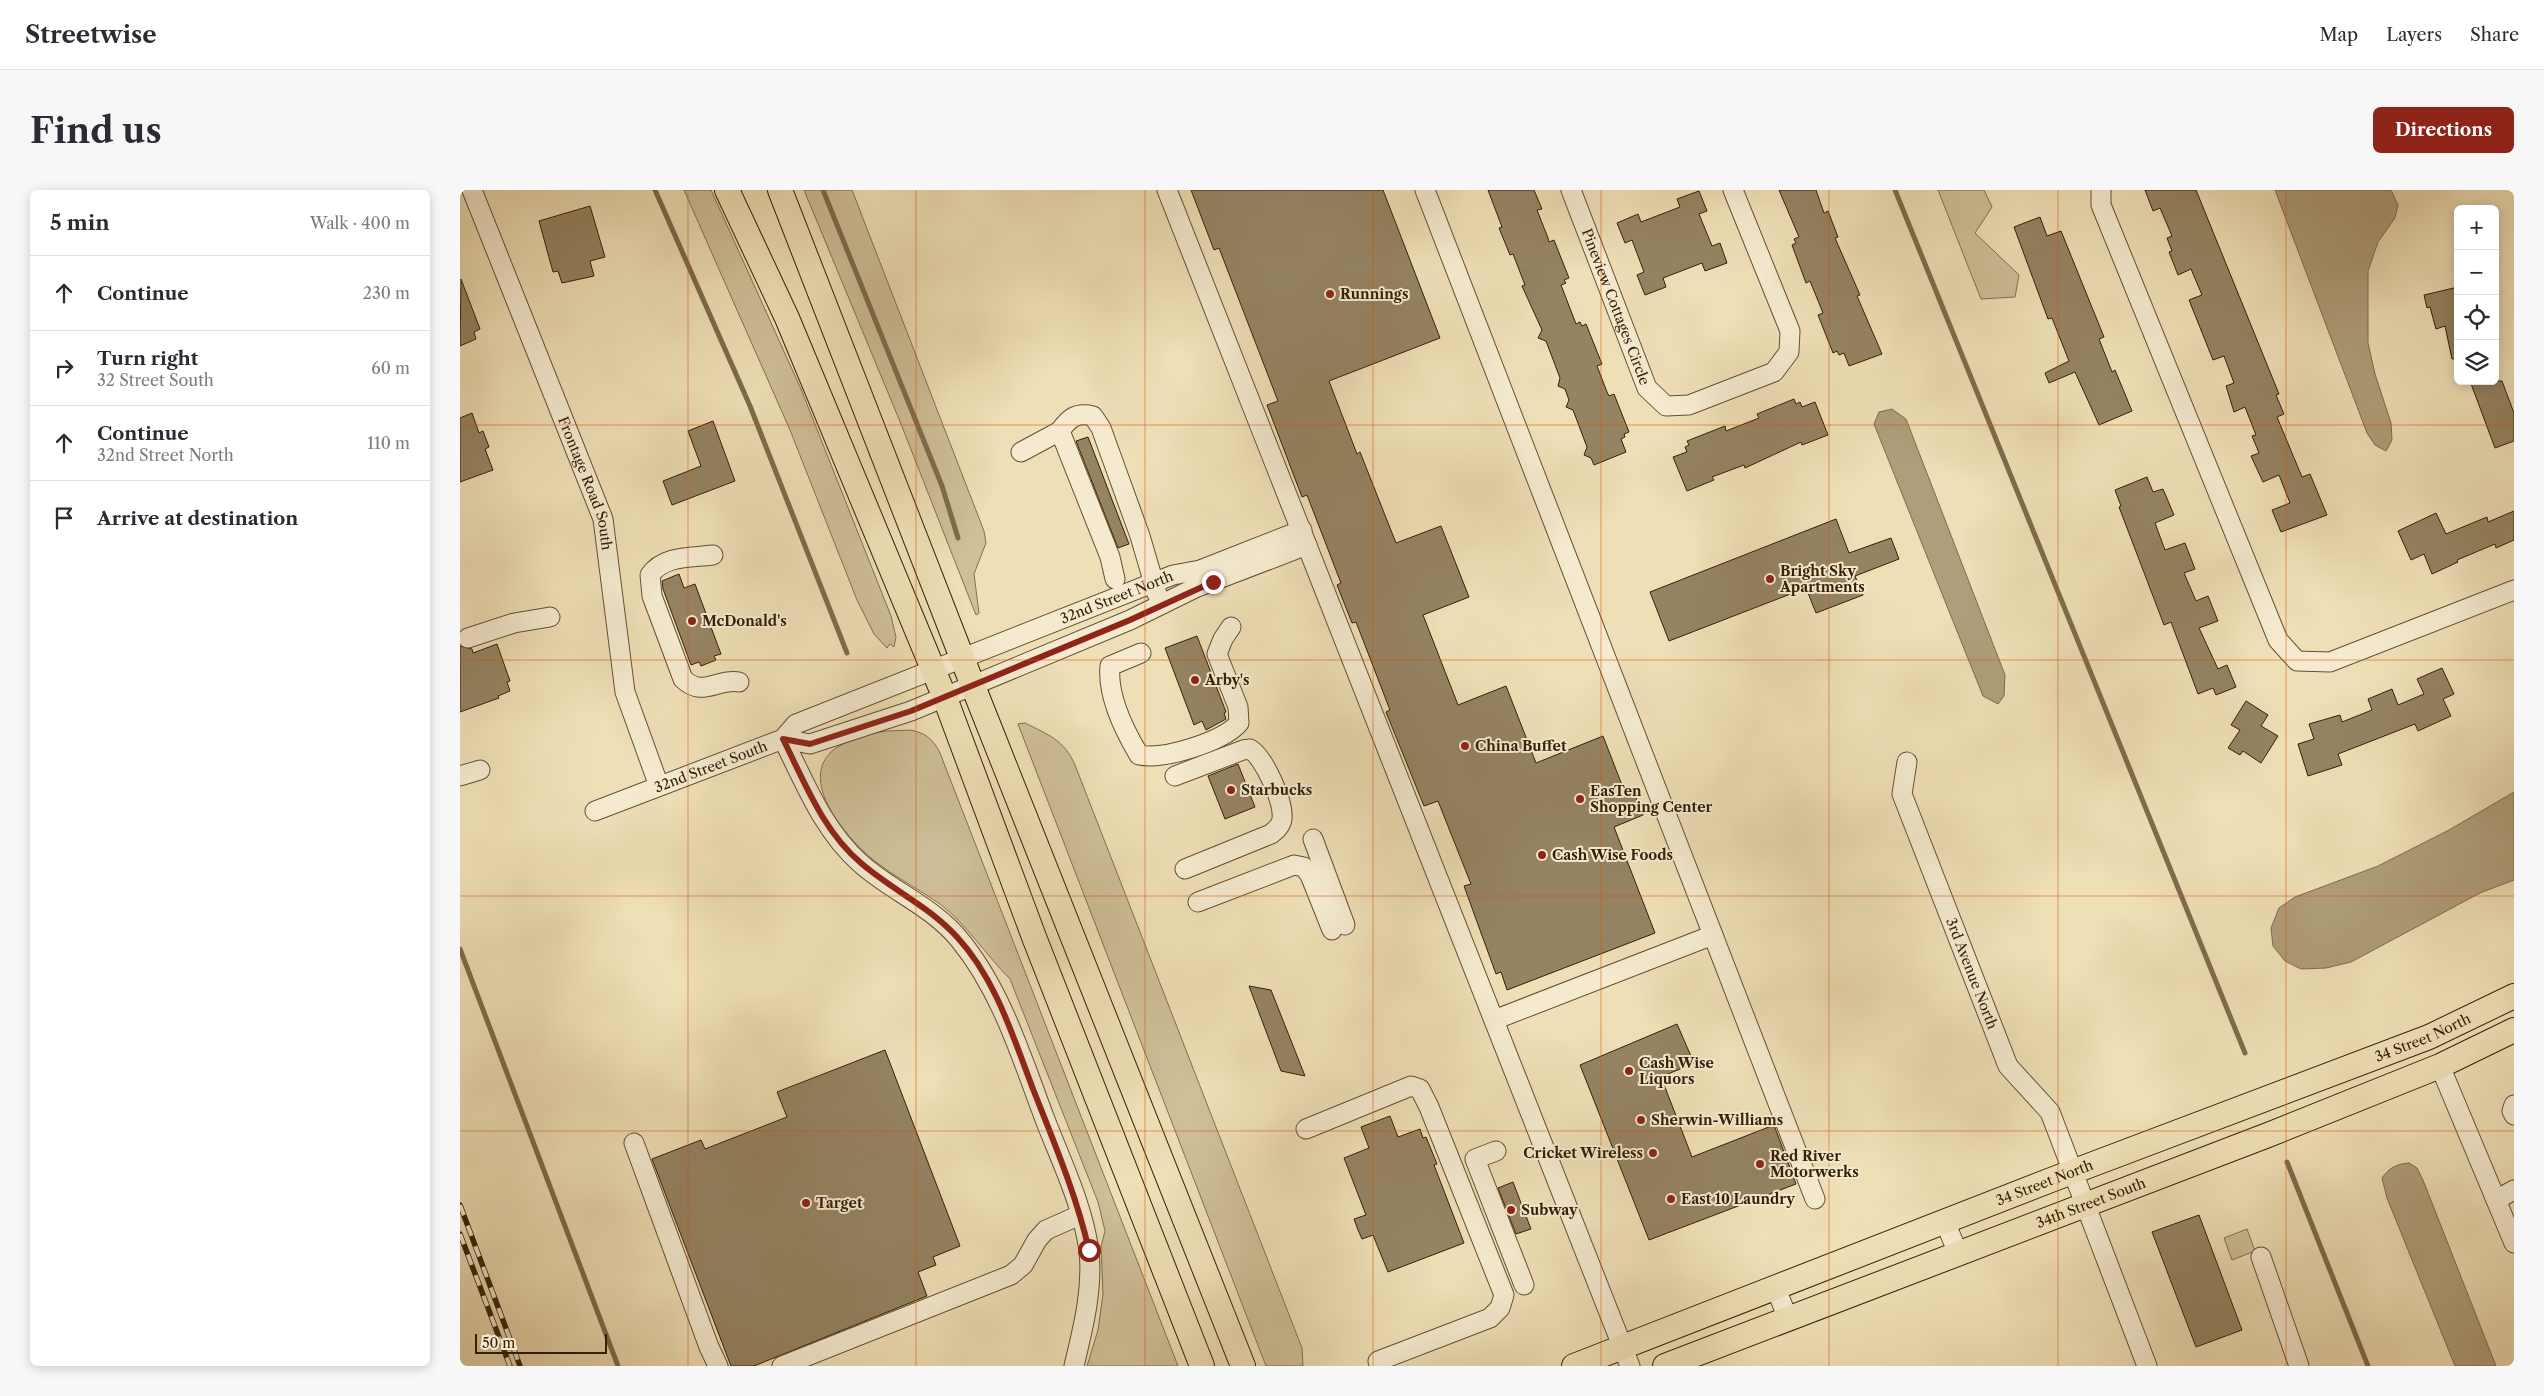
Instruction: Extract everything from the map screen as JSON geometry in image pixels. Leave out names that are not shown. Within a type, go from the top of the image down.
[{"type":"main road","points":[[727,190],[786,318],[945,698],[1034,937],[1202,1366]]},
{"type":"main road","points":[[780,190],[972,686],[1243,1366]]},
{"type":"main road","name":"34 Street North","points":[[1574,1366],[1626,1356],[1775,1286],[2429,1037],[2514,996]]},
{"type":"main road","name":"34th Street South","points":[[1665,1366],[2268,1135],[2440,1066],[2514,1030]]},
{"type":"street","name":"Frontage Road South","points":[[472,190],[603,520],[625,692],[659,786]]},
{"type":"street","points":[[1167,190],[1626,1356]]},
{"type":"street","points":[[1426,190],[1815,1199]]},
{"type":"street","name":"Pineview Cottages Circle","points":[[1571,190],[1647,388],[1666,406],[1689,405],[1774,372],[1789,352],[1790,331],[1734,190]]},
{"type":"street","points":[[2101,190],[2101,204],[2278,640],[2297,661],[2330,662],[2514,590]]},
{"type":"street","points":[[1021,452],[1060,432],[1067,421],[1076,415],[1093,416],[1101,428],[1140,536],[1152,583],[1161,605]]},
{"type":"street","points":[[1060,432],[1110,557],[1115,579]]},
{"type":"street","name":"32nd Street North","points":[[933,669],[1173,575],[1200,570],[1304,538]]},
{"type":"street","name":"32nd Street North","points":[[783,739],[810,744],[945,698],[1161,605],[1304,538]]},
{"type":"street","points":[[713,555],[677,558],[655,567],[650,575],[652,596],[683,679],[691,687],[708,688],[729,680],[739,682]]},
{"type":"street","points":[[468,638],[514,623],[550,617]]},
{"type":"street","points":[[1140,653],[1110,666],[1109,682],[1129,738],[1139,755],[1150,758],[1175,754],[1232,732],[1239,723],[1238,707],[1217,654],[1230,627]]},
{"type":"street","name":"32nd Street South","points":[[595,811],[783,739],[796,724],[933,669]]},
{"type":"street","points":[[783,739],[821,814],[840,843],[879,878],[942,922],[958,938],[990,984],[1007,1021],[1069,1181],[1089,1250],[1090,1280],[1087,1310],[1074,1366]]},
{"type":"street","points":[[1175,776],[1250,749],[1262,760],[1282,819],[1279,827],[1271,834],[1185,869]]},
{"type":"street","name":"3rd Avenue North","points":[[1907,762],[1902,794],[2008,1066],[2050,1112],[2147,1366]]},
{"type":"street","points":[[460,776],[480,770]]},
{"type":"street","points":[[1198,902],[1294,865],[1304,867],[1310,874],[1339,927],[1313,839]]},
{"type":"street","points":[[1494,1020],[1713,935]]},
{"type":"street","points":[[2440,1066],[2514,1243]]},
{"type":"street","points":[[1306,1129],[1411,1086],[1420,1089],[1430,1107],[1504,1295],[1500,1308],[1490,1318],[1378,1361]]},
{"type":"street","points":[[2514,1105],[2512,1111],[2514,1115]]},
{"type":"street","points":[[634,1143],[709,1348],[718,1366]]},
{"type":"street","points":[[1496,1151],[1476,1159],[1524,1285]]},
{"type":"street","points":[[2496,1200],[2514,1190]]},
{"type":"street","points":[[782,1366],[1011,1275],[1022,1265],[1046,1230],[1080,1215]]},
{"type":"street","points":[[1946,1222],[1958,1253]]},
{"type":"street","points":[[2261,1257],[2299,1366]]},
{"type":"street","points":[[1775,1286],[1788,1319]]},
{"type":"shaded area","points":[[684,190],[711,190],[801,389],[891,616],[896,637],[894,647],[890,644],[887,648],[874,634],[857,600],[790,430]]},
{"type":"shaded area","points":[[804,190],[852,190],[984,531],[986,543],[974,574],[979,613],[976,615],[901,424]]},
{"type":"shaded area","points":[[1938,190],[1984,190],[1992,207],[1975,233],[2019,275],[2015,297],[1981,299]]},
{"type":"shaded area","points":[[2275,190],[2391,190],[2398,205],[2395,218],[2378,242],[2368,271],[2368,343],[2375,374],[2391,423],[2392,440],[2386,451],[2375,445],[2367,433]]},
{"type":"shaded area","points":[[1892,409],[1906,419],[2005,675],[2004,696],[1998,704],[1983,696],[1874,424],[1879,412]]},
{"type":"shaded area","points":[[1025,723],[1061,744],[1075,765],[1302,1348],[1303,1366],[1266,1366],[1018,724]]},
{"type":"shaded area","points":[[910,730],[928,737],[940,753],[1178,1366],[1087,1366],[1098,1330],[1103,1294],[1101,1247],[1105,1231],[1098,1202],[1010,979],[950,912],[865,853],[853,841],[831,812],[824,796],[820,780],[822,765],[835,748],[854,739],[874,733]]},
{"type":"shaded area","points":[[2514,792],[2514,880],[2480,893],[2351,962],[2326,968],[2301,969],[2285,961],[2273,946],[2271,928],[2279,908],[2295,897],[2378,866],[2449,830]]},
{"type":"shaded area","points":[[2409,1163],[2417,1168],[2423,1180],[2496,1366],[2455,1366],[2387,1198],[2382,1178],[2393,1167]]},
{"type":"shaded area","points":[[2247,1229],[2255,1251],[2232,1260],[2224,1238]]},
{"type":"building","points":[[1191,190],[1383,190],[1440,338],[1329,381],[1357,454],[1360,452],[1396,543],[1441,526],[1469,597],[1423,615],[1458,705],[1506,686],[1536,763],[1603,736],[1627,798],[1635,795],[1643,815],[1614,827],[1655,933],[1507,990],[1501,972],[1496,974],[1464,886],[1471,884],[1438,801],[1424,806],[1386,712],[1390,710],[1356,622],[1352,623],[1337,585],[1341,583],[1307,495],[1302,497],[1267,405],[1278,401],[1219,248],[1214,250]]},
{"type":"building","points":[[1488,190],[1534,190],[1542,209],[1537,210],[1549,242],[1554,240],[1569,278],[1564,280],[1566,283],[1561,285],[1576,324],[1580,322],[1582,326],[1586,324],[1602,364],[1597,366],[1607,392],[1609,396],[1614,394],[1629,432],[1624,434],[1625,437],[1621,439],[1626,452],[1594,465],[1591,458],[1584,455],[1587,447],[1573,410],[1566,407],[1569,400],[1565,389],[1558,386],[1560,378],[1546,341],[1538,338],[1542,330],[1522,286],[1525,285],[1513,254],[1510,255],[1499,228],[1502,227]]},
{"type":"building","points":[[1779,190],[1816,190],[1824,213],[1828,211],[1838,237],[1835,238],[1860,295],[1857,296],[1882,354],[1849,366],[1844,353],[1839,355],[1837,351],[1833,353],[1818,315],[1823,313],[1810,281],[1806,283],[1792,245],[1796,243],[1794,239],[1799,237]]},
{"type":"building","points":[[2145,190],[2196,190],[2279,394],[2276,395],[2284,414],[2277,417],[2302,477],[2310,474],[2327,515],[2281,532],[2272,510],[2290,503],[2279,475],[2263,482],[2251,456],[2259,453],[2252,436],[2256,435],[2245,407],[2234,412],[2226,386],[2234,383],[2224,356],[2213,360],[2189,300],[2202,295],[2191,269],[2178,275],[2169,252],[2172,251],[2167,238],[2172,236],[2160,208],[2153,211]]},
{"type":"building","points":[[1699,191],[1707,211],[1699,214],[1712,246],[1720,243],[1727,263],[1705,271],[1702,263],[1663,278],[1666,287],[1645,295],[1637,275],[1644,272],[1632,240],[1625,243],[1617,223],[1638,214],[1641,222],[1680,207],[1677,199]]},
{"type":"building","points":[[590,206],[605,257],[590,261],[594,276],[562,283],[558,271],[553,272],[539,221]]},
{"type":"building","points":[[2040,217],[2047,236],[2061,231],[2104,337],[2099,339],[2112,372],[2115,370],[2132,411],[2099,425],[2075,372],[2049,383],[2045,373],[2069,361],[2052,318],[2048,319],[2014,227]]},
{"type":"building","points":[[461,279],[480,329],[474,332],[476,339],[460,346]]},
{"type":"building","points":[[2454,288],[2454,359],[2452,359],[2445,326],[2436,329],[2430,307],[2427,308],[2424,295]]},
{"type":"building","points":[[2499,381],[2502,381],[2514,413],[2514,441],[2495,448],[2471,385],[2499,385]]},
{"type":"building","points":[[1794,399],[1796,404],[1800,402],[1802,407],[1815,402],[1828,435],[1802,445],[1801,442],[1745,468],[1744,465],[1712,477],[1714,480],[1687,491],[1673,457],[1687,452],[1685,447],[1689,445],[1687,441],[1725,426],[1726,431],[1759,418],[1757,414]]},
{"type":"building","points":[[472,413],[479,433],[483,431],[489,447],[485,449],[493,470],[460,482],[460,418]]},
{"type":"building","points":[[713,421],[735,481],[672,505],[663,481],[701,466],[688,431]]},
{"type":"building","points":[[1088,437],[1129,544],[1118,548],[1076,441]]},
{"type":"building","points":[[2147,477],[2153,492],[2163,489],[2174,515],[2155,523],[2165,550],[2185,543],[2195,569],[2184,573],[2196,601],[2208,596],[2218,621],[2199,628],[2218,669],[2227,665],[2236,687],[2216,695],[2213,688],[2198,694],[2171,622],[2164,625],[2119,507],[2121,506],[2115,490]]},
{"type":"building","points":[[2514,511],[2514,540],[2496,548],[2495,544],[2457,560],[2458,562],[2432,574],[2424,554],[2411,560],[2398,531],[2436,513],[2446,534],[2487,517],[2488,522]]},
{"type":"building","name":"Bright Sky Apartments","points":[[1836,519],[1849,553],[1891,538],[1899,559],[1855,576],[1863,595],[1816,613],[1806,588],[1669,641],[1650,592]]},
{"type":"building","name":"McDonald's","points":[[679,574],[684,588],[695,584],[721,654],[714,656],[716,660],[701,666],[699,662],[691,665],[663,589],[662,581]]},
{"type":"building","name":"Arby's","points":[[1197,636],[1226,712],[1224,713],[1226,719],[1206,730],[1202,721],[1194,725],[1165,648]]},
{"type":"building","points":[[497,644],[510,681],[507,682],[510,691],[498,696],[499,698],[460,712],[460,646],[472,649],[473,653]]},
{"type":"building","points":[[2442,668],[2454,694],[2443,699],[2451,716],[2418,731],[2415,724],[2338,754],[2342,765],[2308,776],[2298,744],[2314,739],[2309,724],[2340,715],[2342,722],[2372,710],[2368,699],[2392,689],[2398,705],[2424,694],[2417,679]]},
{"type":"building","points":[[2246,701],[2268,715],[2261,726],[2278,736],[2261,763],[2243,751],[2240,755],[2228,748],[2240,730],[2231,725]]},
{"type":"building","name":"Starbucks","points":[[1238,764],[1255,807],[1225,819],[1208,776]]},
{"type":"building","points":[[1249,986],[1271,990],[1305,1076],[1281,1071]]},
{"type":"building","points":[[1677,1024],[1694,1063],[1661,1077],[1692,1157],[1774,1125],[1796,1184],[1649,1240],[1580,1065]]},
{"type":"building","name":"Target","points":[[885,1050],[960,1246],[933,1257],[936,1265],[918,1272],[927,1296],[754,1366],[731,1366],[652,1159],[701,1140],[705,1149],[787,1117],[777,1092]]},
{"type":"building","points":[[1390,1116],[1398,1137],[1420,1129],[1423,1138],[1426,1137],[1437,1164],[1434,1165],[1464,1243],[1388,1272],[1373,1235],[1362,1239],[1358,1230],[1354,1219],[1366,1215],[1344,1158],[1369,1148],[1361,1127]]},
{"type":"building","name":"Subway","points":[[1513,1182],[1531,1229],[1516,1234],[1498,1188]]},
{"type":"building","points":[[2199,1215],[2242,1330],[2196,1347],[2152,1232]]},
{"type":"waterway","points":[[655,190],[750,406],[847,653]]},
{"type":"waterway","points":[[823,190],[942,486],[958,538]]},
{"type":"waterway","points":[[1895,190],[2245,1053]]},
{"type":"waterway","points":[[460,949],[618,1366]]},
{"type":"waterway","points":[[2287,1162],[2368,1366]]},
{"type":"railway","points":[[460,1205],[520,1366]]},
{"type":"railway","points":[[460,1234],[510,1366]]},
{"type":"place","name":"Runnings","points":[[1330,294]]},
{"type":"place","name":"Bright Sky Apartments","points":[[1770,579]]},
{"type":"place","name":"McDonald's","points":[[692,621]]},
{"type":"place","name":"Arby's","points":[[1195,680]]},
{"type":"place","name":"China Buffet","points":[[1465,746]]},
{"type":"place","name":"Starbucks","points":[[1231,790]]},
{"type":"place","name":"EasTen Shopping Center","points":[[1580,799]]},
{"type":"place","name":"Cash Wise Foods","points":[[1542,855]]},
{"type":"place","name":"Cash Wise Liquors","points":[[1629,1071]]},
{"type":"place","name":"Sherwin-Williams","points":[[1641,1120]]},
{"type":"place","name":"Cricket Wireless","points":[[1653,1153]]},
{"type":"place","name":"Red River Motorwerks","points":[[1760,1164]]},
{"type":"place","name":"East 10 Laundry","points":[[1671,1199]]},
{"type":"place","name":"Target","points":[[806,1203]]},
{"type":"place","name":"Subway","points":[[1511,1210]]},
{"type":"route","points":[[1089,1250],[1082,1219],[1069,1181],[1007,1021],[990,984],[958,938],[942,922],[923,906],[879,878],[840,843],[824,821],[783,739],[810,744],[911,711],[1130,620],[1195,588],[1213,582]]}]
